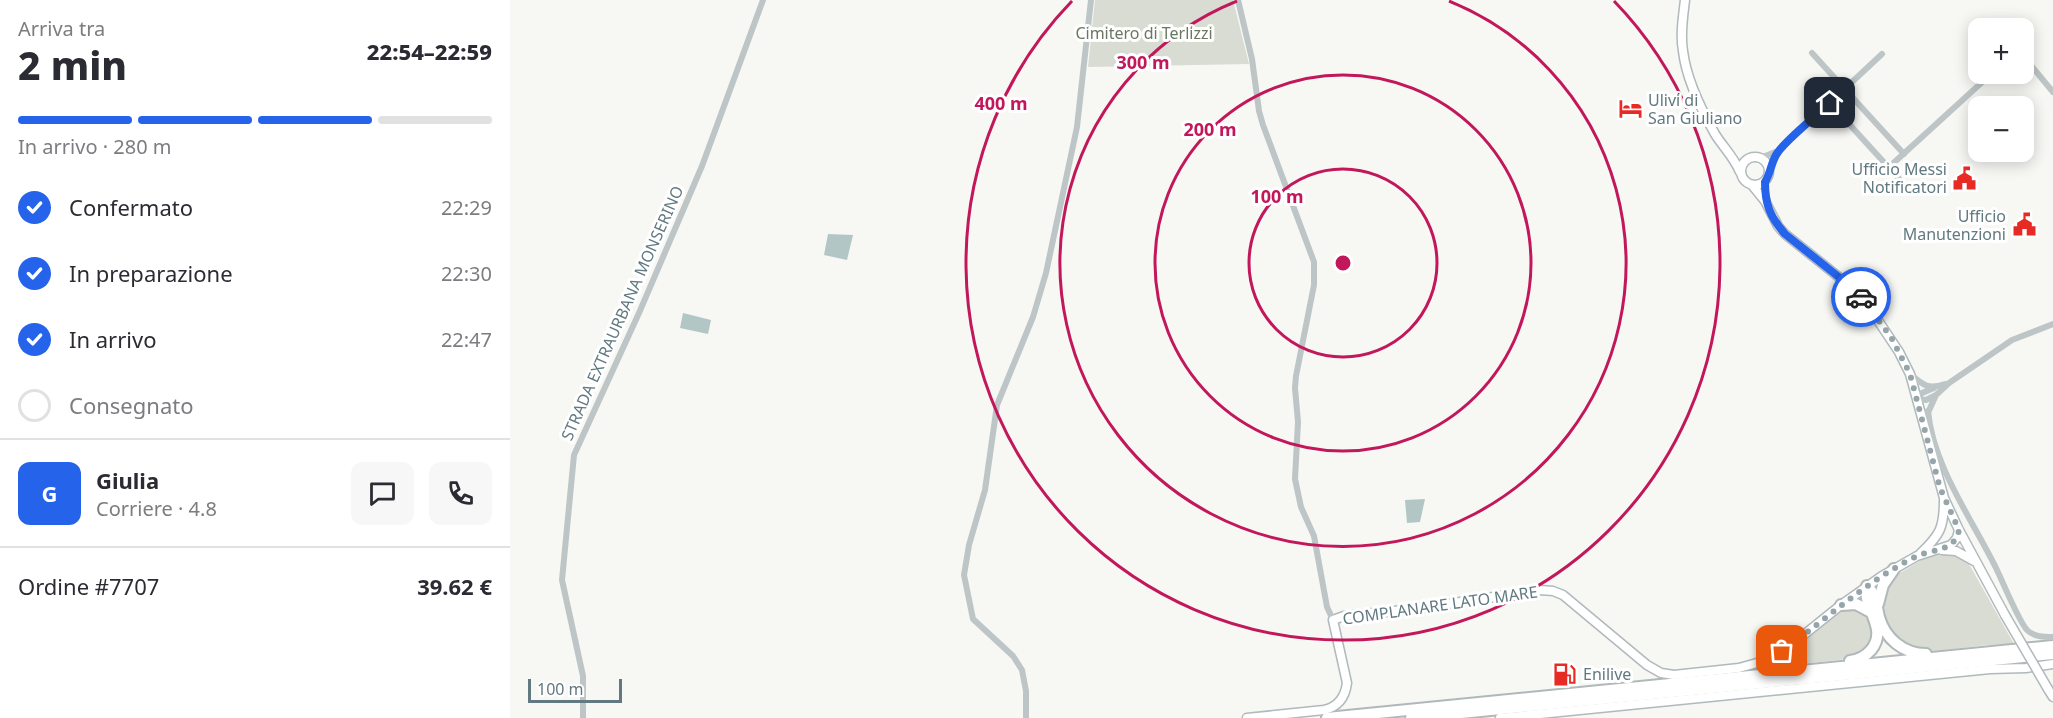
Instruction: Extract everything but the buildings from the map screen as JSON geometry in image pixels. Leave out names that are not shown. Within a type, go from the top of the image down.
[{"type":"highway","points":[[1894,569],[1883,585],[1875,610],[1886,632],[1899,646],[1920,654],[1986,652]]},
{"type":"highway","points":[[1779,673],[1855,660],[1865,656],[1877,638],[1874,593],[1867,586]]},
{"type":"highway","points":[[1841,605],[1858,604],[1875,610]]},
{"type":"highway","points":[[1327,718],[2053,646]]},
{"type":"highway","points":[[1411,718],[2053,654]]},
{"type":"street","name":"STRADA EXTRAURBANA MONSERINO","points":[[583,718],[583,676],[562,580],[574,455],[639,313],[702,166],[763,0]]},
{"type":"street","points":[[1026,718],[1026,691],[1022,670],[1012,656],[973,619],[964,575],[969,545],[985,490],[997,405],[1033,317],[1046,273],[1077,128],[1091,0]]},
{"type":"street","points":[[1238,0],[1252,59],[1263,125],[1314,262],[1314,285],[1295,382],[1298,422],[1295,479],[1301,507],[1316,544],[1327,607],[1333,620]]},
{"type":"street","points":[[1684,0],[1682,38],[1684,57],[1710,126],[1724,148],[1730,153],[1744,181],[1752,185],[1765,201],[1778,226],[1855,290],[1891,337],[1910,374],[1944,498],[1975,561],[2051,693]]},
{"type":"street","points":[[1812,53],[1904,154]]},
{"type":"street","points":[[1765,201],[1765,182],[1778,151],[1882,54]]},
{"type":"street","points":[[2034,69],[2053,92]]},
{"type":"street","points":[[1888,168],[1979,84]]},
{"type":"street","points":[[1830,103],[1911,192]]},
{"type":"street","points":[[1730,153],[1749,158],[1760,158],[1778,151]]},
{"type":"street","points":[[1740,172],[1742,164],[1749,158]]},
{"type":"street","points":[[1760,158],[1765,161],[1769,169]]},
{"type":"street","points":[[1752,185],[1765,182]]},
{"type":"street","points":[[1917,399],[1926,400],[1936,395],[1949,383],[2012,340],[2053,324]]},
{"type":"street","points":[[1910,374],[1923,384],[1935,388]]},
{"type":"street","points":[[1917,399],[1922,393],[1949,383]]},
{"type":"street","points":[[1924,424],[1936,395]]},
{"type":"street","points":[[1928,411],[1945,470],[2025,627],[2037,636],[2053,637]]},
{"type":"street","points":[[1917,556],[1940,531],[1944,498]]},
{"type":"street","points":[[1940,531],[1949,528],[1959,530]]},
{"type":"street","points":[[1917,556],[1941,550],[1954,542],[1959,530]]},
{"type":"street","points":[[1941,550],[1956,551],[1975,561]]},
{"type":"street","name":"COMPLANARE LATO MARE","points":[[1247,718],[1324,710],[1338,703],[1344,695],[1347,683],[1333,620],[1344,616],[1414,609],[1540,590],[1553,591],[1563,595],[1650,667],[1664,674],[1674,675],[1739,668],[1761,662],[1782,651],[1867,586],[1917,556]]},
{"type":"street","points":[[1500,718],[2053,664]]},
{"type":"green space","name":"Cimitero di Terlizzi","points":[[1095,0],[1233,0],[1249,64],[1088,67]]},
{"type":"green space","points":[[1939,553],[1957,556],[1969,564],[2014,644],[1926,652],[1900,642],[1883,620],[1882,599],[1893,577],[1930,555]]},
{"type":"green space","points":[[1855,607],[1870,615],[1875,632],[1869,648],[1847,659],[1746,670],[1781,656],[1840,610]]},
{"type":"shaded area","points":[[828,234],[853,235],[847,260],[824,255]]},
{"type":"shaded area","points":[[683,313],[711,320],[708,334],[680,328]]},
{"type":"shaded area","points":[[1425,499],[1420,522],[1407,523],[1405,500]]},
{"type":"way so far","points":[[1782,651],[1882,576],[1917,556],[1951,545],[1956,540],[1959,530],[1940,488],[1910,374],[1891,337],[1861,297]]},
{"type":"place","name":"Ulivi di San Giuliano","points":[[1630,109]]},
{"type":"place","name":"Ufficio Messi Notificatori","points":[[1965,178]]},
{"type":"place","name":"Ufficio Manutenzioni","points":[[2024,225]]},
{"type":"place","name":"Enilive","points":[[1565,674]]},
{"type":"route","points":[[1830,103],[1778,151],[1771,163],[1765,182],[1765,201],[1778,226],[1785,234],[1861,297]]}]
